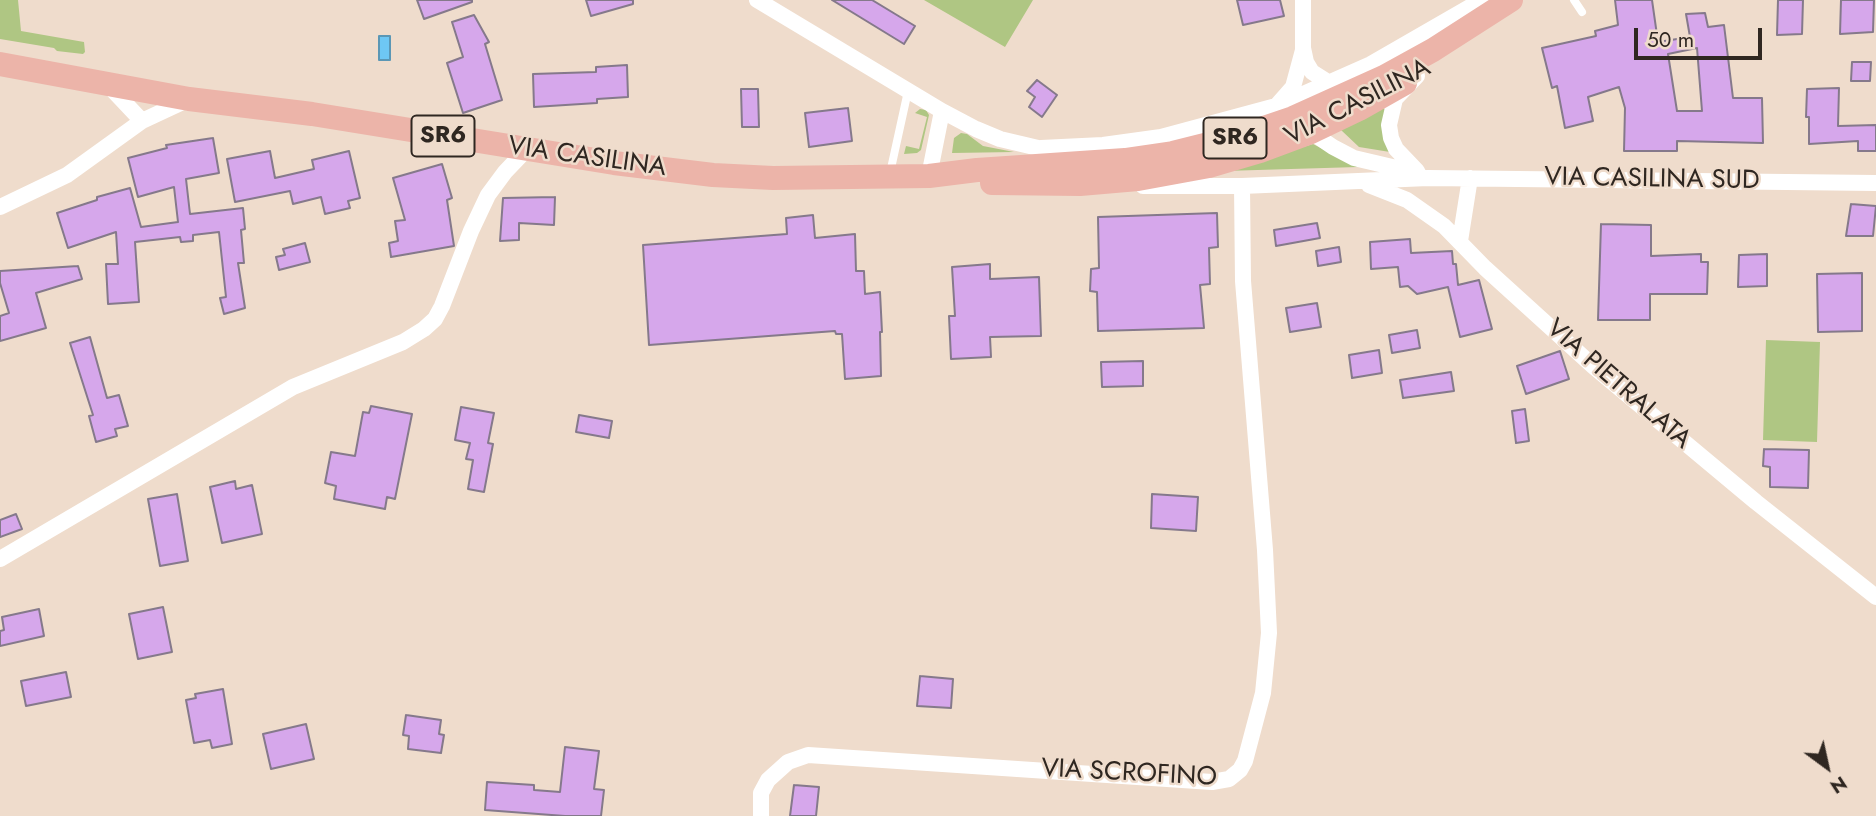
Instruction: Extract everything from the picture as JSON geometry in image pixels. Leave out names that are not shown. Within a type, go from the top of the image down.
[{"type":"main road","name":"VIA CASILINA","points":[[0,64],[189,99],[312,114],[526,150],[713,175],[791,178],[929,176],[987,169],[1094,163],[1158,156],[1203,147],[1275,125],[1384,77],[1433,50],[1511,0]]},
{"type":"main road","name":"VIA CASILINA","points":[[929,176],[1028,185],[1113,182],[1209,166],[1260,151],[1311,132],[1417,76],[1472,39],[1520,0]]},
{"type":"street","points":[[757,0],[942,111],[993,136],[1094,163]]},
{"type":"street","points":[[1303,0],[1303,48],[1306,62],[1312,72],[1331,83]]},
{"type":"street","points":[[1041,148],[1146,140],[1202,128],[1276,106],[1331,83],[1407,45],[1482,0]]},
{"type":"street","points":[[1276,106],[1293,87],[1303,48]]},
{"type":"street","points":[[1417,76],[1395,99],[1389,125],[1396,149],[1424,176],[1426,213]]},
{"type":"street","points":[[107,83],[142,121]]},
{"type":"street","points":[[0,207],[67,175],[142,121],[189,99]]},
{"type":"street","points":[[929,176],[942,111]]},
{"type":"street","points":[[1203,147],[1311,132],[1354,158],[1424,176]]},
{"type":"street","points":[[0,559],[293,387],[403,342],[424,329],[439,313],[475,220],[488,195],[526,150]]},
{"type":"street","name":"VIA CASILINA SUD","points":[[1113,182],[1170,187],[1242,186],[1424,176],[1876,183]]},
{"type":"street","points":[[1460,242],[1470,178]]},
{"type":"street","name":"VIA PIETRALATA","points":[[1359,181],[1387,191],[1426,213],[1593,366],[1756,502],[1876,597]]},
{"type":"street","name":"VIA SCROFINO","points":[[761,816],[761,793],[768,779],[788,762],[808,755],[1212,782],[1229,779],[1240,770],[1245,761],[1263,693],[1269,633],[1265,550],[1242,281],[1242,186]]},
{"type":"lane","points":[[1574,0],[1582,12]]},
{"type":"lane","points":[[889,177],[908,90]]},
{"type":"green space","points":[[0,0],[18,0],[21,31],[84,42],[85,52],[57,51],[54,48],[0,39]]},
{"type":"green space","points":[[924,0],[1033,0],[1005,47]]},
{"type":"green space","points":[[1383,108],[1386,110],[1390,152],[1359,147],[1341,130]]},
{"type":"green space","points":[[920,109],[926,110],[929,115],[921,150],[904,154],[906,146],[919,149],[927,117],[915,113]]},
{"type":"green space","points":[[961,133],[967,134],[983,146],[1014,152],[952,153],[954,138]]},
{"type":"green space","points":[[1313,144],[1358,167],[1224,171]]},
{"type":"green space","points":[[1766,340],[1820,342],[1817,442],[1763,440]]},
{"type":"water","points":[[379,36],[390,36],[390,60],[379,60]]},
{"type":"building","points":[[417,0],[472,0],[472,2],[424,19]]},
{"type":"building","points":[[586,0],[633,0],[633,4],[591,16]]},
{"type":"building","points":[[832,0],[872,0],[915,26],[904,44]]},
{"type":"building","points":[[1237,0],[1280,0],[1284,16],[1243,25]]},
{"type":"building","points":[[1615,0],[1652,0],[1658,42],[1690,37],[1686,14],[1705,13],[1708,27],[1724,25],[1733,98],[1762,98],[1763,143],[1677,141],[1677,151],[1624,151],[1625,108],[1619,87],[1588,97],[1593,121],[1565,128],[1557,86],[1552,88],[1542,48],[1596,36],[1595,31],[1618,25]],"holes":[[[1697,48],[1702,111],[1677,111],[1668,54]]]},
{"type":"building","points":[[1778,0],[1803,0],[1802,34],[1777,35]]},
{"type":"building","points":[[1841,0],[1874,0],[1873,32],[1840,34]]},
{"type":"building","points":[[474,15],[489,42],[485,44],[502,100],[463,113],[447,63],[463,57],[452,22]]},
{"type":"building","points":[[1852,62],[1871,62],[1870,81],[1851,81]]},
{"type":"building","points":[[627,65],[628,97],[597,99],[597,103],[534,107],[533,74],[596,72],[596,67]]},
{"type":"building","points":[[1037,80],[1057,95],[1042,117],[1029,107],[1035,97],[1027,91]]},
{"type":"building","points":[[1839,88],[1838,126],[1876,125],[1876,151],[1858,151],[1858,141],[1809,144],[1807,89]]},
{"type":"building","points":[[741,89],[758,89],[759,127],[742,127]]},
{"type":"building","points":[[848,108],[852,141],[809,147],[805,113]]},
{"type":"building","points":[[213,138],[219,173],[186,179],[190,214],[243,208],[245,229],[241,230],[244,263],[238,263],[245,308],[224,314],[220,298],[226,297],[219,232],[193,235],[193,241],[181,242],[180,237],[135,242],[139,302],[108,304],[106,264],[118,264],[116,232],[68,248],[57,213],[97,200],[97,197],[130,188],[141,227],[178,222],[174,187],[138,197],[128,158],[167,148],[166,145]]},
{"type":"building","points":[[270,151],[275,178],[314,169],[312,160],[349,151],[360,198],[348,201],[350,208],[325,214],[321,197],[293,204],[290,191],[235,202],[227,159]]},
{"type":"building","points":[[442,164],[452,198],[447,200],[454,246],[391,257],[389,243],[398,241],[395,221],[405,220],[393,178]]},
{"type":"building","points":[[555,197],[554,225],[519,223],[519,240],[500,241],[503,198]]},
{"type":"building","points":[[1851,204],[1876,206],[1873,236],[1846,236]]},
{"type":"building","points":[[1217,213],[1218,247],[1209,248],[1210,284],[1200,285],[1204,328],[1098,331],[1097,292],[1090,291],[1091,269],[1099,268],[1098,217]]},
{"type":"building","points":[[813,215],[815,238],[855,234],[856,271],[864,271],[865,294],[880,292],[881,376],[845,379],[842,334],[836,334],[835,331],[649,345],[643,245],[787,234],[786,218]]},
{"type":"building","points":[[1317,223],[1320,238],[1276,246],[1274,230]]},
{"type":"building","points":[[1601,224],[1651,225],[1651,256],[1701,254],[1701,262],[1708,262],[1707,294],[1650,294],[1650,320],[1598,320]]},
{"type":"building","points":[[1410,239],[1411,253],[1452,251],[1458,285],[1479,280],[1492,329],[1460,337],[1448,287],[1417,294],[1408,286],[1400,287],[1398,267],[1371,269],[1370,242]]},
{"type":"building","points":[[305,243],[310,262],[279,270],[276,257],[285,255],[283,249]]},
{"type":"building","points":[[1339,247],[1341,262],[1318,266],[1316,251]]},
{"type":"building","points":[[1767,254],[1767,286],[1738,287],[1739,255]]},
{"type":"building","points":[[990,264],[990,279],[1039,277],[1041,336],[990,337],[991,357],[951,359],[949,316],[955,316],[952,267]]},
{"type":"building","points":[[78,266],[82,279],[36,293],[46,328],[0,341],[0,316],[9,313],[0,283],[0,271]]},
{"type":"building","points":[[1862,273],[1862,331],[1818,332],[1817,274]]},
{"type":"building","points":[[1317,303],[1321,327],[1290,332],[1286,308]]},
{"type":"building","points":[[1417,330],[1420,348],[1392,353],[1389,335]]},
{"type":"building","points":[[90,337],[107,398],[119,395],[128,426],[115,429],[117,436],[96,442],[89,416],[93,415],[70,343]]},
{"type":"building","points":[[1379,350],[1382,373],[1352,378],[1349,355]]},
{"type":"building","points":[[1560,351],[1569,379],[1526,394],[1517,366]]},
{"type":"building","points":[[1143,361],[1143,386],[1102,387],[1101,362]]},
{"type":"building","points":[[1451,372],[1454,391],[1403,398],[1400,380]]},
{"type":"building","points":[[371,406],[412,414],[395,499],[387,497],[385,509],[334,499],[336,486],[325,483],[331,452],[355,456],[363,412],[369,413]]},
{"type":"building","points":[[461,407],[494,413],[488,443],[493,444],[484,492],[468,489],[473,460],[466,459],[470,443],[455,440]]},
{"type":"building","points":[[1525,409],[1529,441],[1516,443],[1512,411]]},
{"type":"building","points":[[579,415],[612,421],[609,438],[576,432]]},
{"type":"building","points":[[1764,449],[1809,450],[1808,488],[1770,487],[1770,467],[1763,466]]},
{"type":"building","points":[[235,481],[236,489],[252,485],[262,534],[222,543],[210,487]]},
{"type":"building","points":[[177,494],[188,561],[160,566],[148,499]]},
{"type":"building","points":[[1152,494],[1198,497],[1196,531],[1151,528]]},
{"type":"building","points":[[16,514],[22,529],[0,537],[0,520]]},
{"type":"building","points":[[163,607],[172,652],[138,659],[129,614]]},
{"type":"building","points":[[39,609],[44,636],[0,646],[0,631],[4,630],[2,617]]},
{"type":"building","points":[[66,672],[71,697],[26,706],[21,681]]},
{"type":"building","points":[[920,676],[953,679],[951,708],[917,706]]},
{"type":"building","points":[[223,689],[232,744],[212,748],[210,740],[194,743],[186,700],[196,698],[195,694]]},
{"type":"building","points":[[406,715],[441,720],[439,734],[444,735],[441,753],[408,749],[409,736],[403,735]]},
{"type":"building","points":[[306,724],[314,759],[271,769],[263,734]]},
{"type":"building","points":[[565,747],[599,751],[594,789],[604,790],[601,816],[485,810],[487,782],[534,785],[534,790],[560,792]]},
{"type":"building","points":[[794,785],[819,787],[816,816],[790,816]]}]
